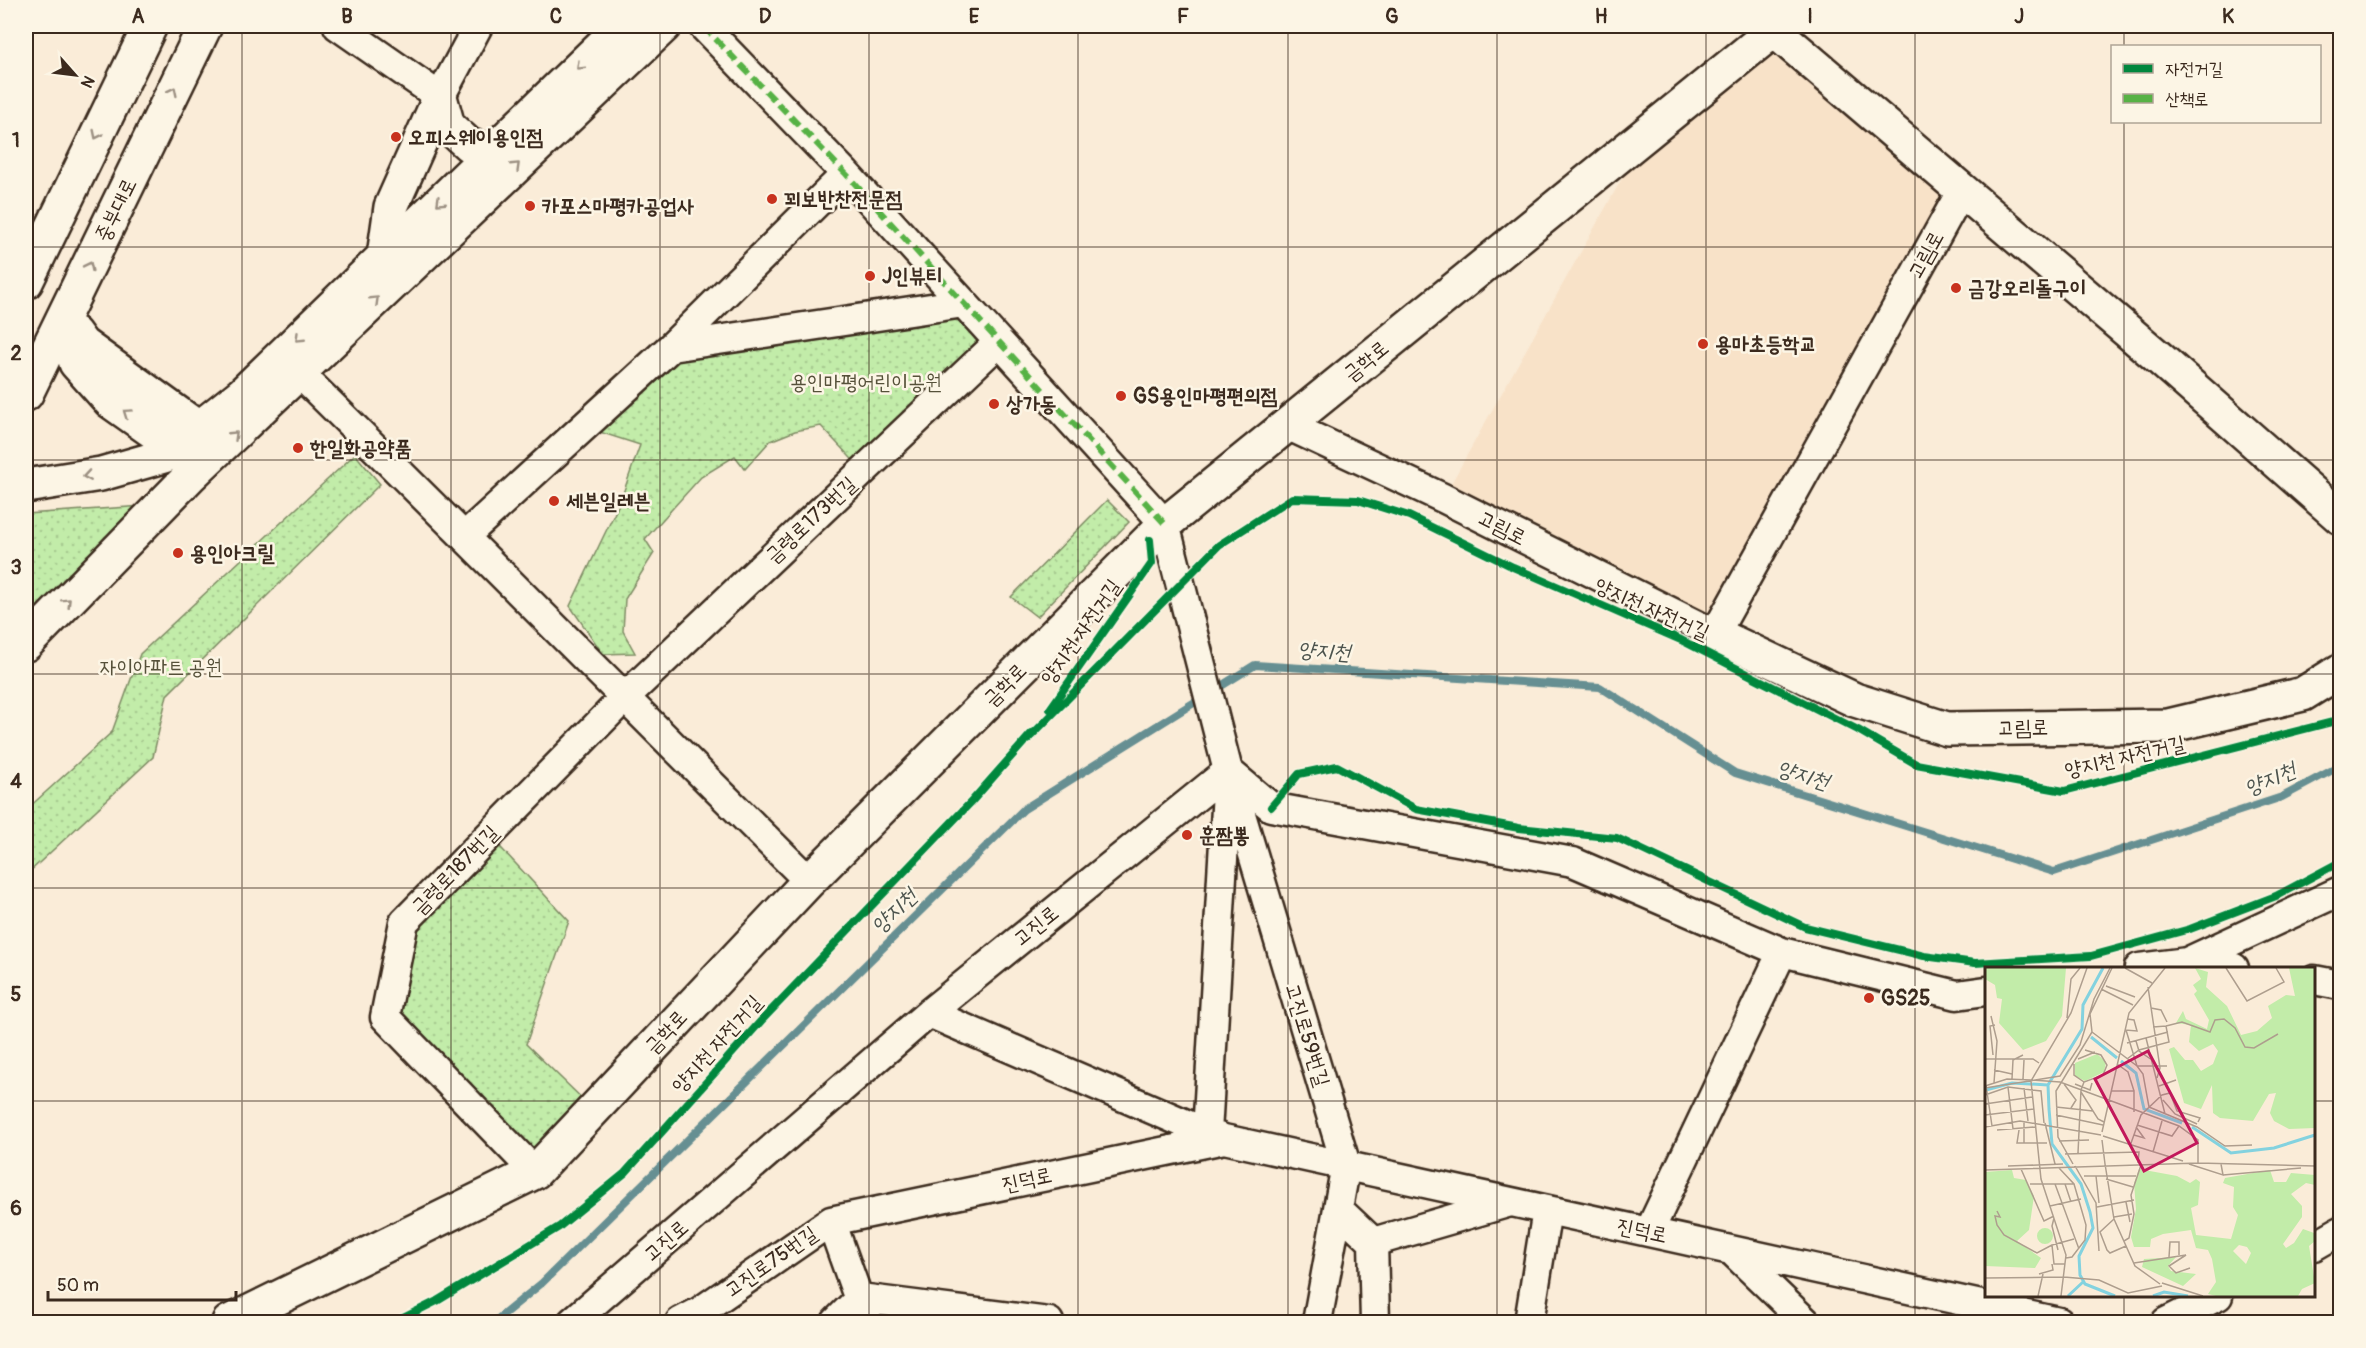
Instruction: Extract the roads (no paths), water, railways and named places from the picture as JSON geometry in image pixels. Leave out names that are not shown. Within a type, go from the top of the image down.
[{"type":"street","points":[[26,282],[150,26]]},
{"type":"street","name":"중부대로","points":[[26,394],[205,26]]},
{"type":"street","points":[[338,26],[440,97],[448,126],[469,145],[491,152]]},
{"type":"street","points":[[384,256],[391,207],[440,97],[478,26]]},
{"type":"street","points":[[26,486],[101,474],[164,456],[242,394],[621,26]]},
{"type":"street","points":[[26,644],[191,475],[664,26]]},
{"type":"street","points":[[703,26],[846,174],[1166,524]]},
{"type":"street","points":[[1774,27],[2149,349],[2340,517]]},
{"type":"street","name":"금학로","points":[[229,1323],[535,1172],[809,881],[1166,524],[1774,27]]},
{"type":"street","points":[[465,536],[671,347],[846,174]]},
{"type":"street","name":"고림로","points":[[1715,634],[1962,190]]},
{"type":"street","points":[[671,347],[964,303]]},
{"type":"street","points":[[63,319],[82,344],[187,438]]},
{"type":"street","name":"금령로173번길","points":[[624,698],[999,342]]},
{"type":"street","points":[[299,373],[809,881]]},
{"type":"street","name":"고림로","points":[[1287,425],[1443,498],[1715,634],[1855,699],[1947,729],[2168,726],[2303,694],[2340,671]]},
{"type":"street","name":"고진로59번길","points":[[1166,524],[1226,761],[1346,1166],[1317,1323]]},
{"type":"street","name":"금령로187번길","points":[[535,1172],[385,1017],[405,922],[624,698]]},
{"type":"street","points":[[1226,761],[1271,807],[1573,862],[1782,952],[1957,995],[1985,991]]},
{"type":"street","points":[[1216,1136],[1226,761]]},
{"type":"street","name":"고진로","points":[[572,1323],[928,1013],[1226,761]]},
{"type":"street","points":[[2185,965],[2340,891]]},
{"type":"street","points":[[1649,1232],[1782,952]]},
{"type":"street","points":[[2162,967],[2185,965],[2210,967]]},
{"type":"street","points":[[2315,980],[2340,984]]},
{"type":"street","name":"진덕로","points":[[928,1013],[1216,1136],[2014,1310],[2059,1323]]},
{"type":"street","name":"진덕로","points":[[831,1221],[1216,1136]]},
{"type":"street","points":[[1373,1242],[1511,1202]]},
{"type":"street","points":[[1338,1209],[1373,1242],[1375,1323]]},
{"type":"street","points":[[1529,1323],[1547,1210]]},
{"type":"street","name":"고진로75번길","points":[[680,1323],[831,1221],[863,1310]]},
{"type":"street","points":[[2315,1245],[2340,1232]]},
{"type":"street","points":[[1731,1250],[1806,1323]]},
{"type":"street","points":[[2166,1323],[2216,1297]]},
{"type":"street","points":[[836,1323],[863,1310],[1049,1323]]},
{"type":"waterway","name":"양지천","points":[[1213,691],[1255,665],[1600,687],[1735,773],[2054,872],[2282,797],[2340,766]]},
{"type":"waterway","name":"양지천","points":[[494,1322],[542,1283],[1024,809],[1203,697]]},
{"type":"place","name":"오피스웨이용인점","points":[[396,137]]},
{"type":"place","name":"꾀보반찬전문점","points":[[772,199]]},
{"type":"place","name":"카포스마평카공업사","points":[[530,206]]},
{"type":"place","name":"J인뷰티","points":[[870,276]]},
{"type":"place","name":"금강오리돌구이","points":[[1956,288]]},
{"type":"place","name":"용마초등학교","points":[[1703,344]]},
{"type":"place","name":"GS용인마평편의점","points":[[1121,396]]},
{"type":"place","name":"상가동","points":[[994,404]]},
{"type":"place","name":"한일화공약품","points":[[298,448]]},
{"type":"place","name":"세븐일레븐","points":[[554,501]]},
{"type":"place","name":"용인아크릴","points":[[178,553]]},
{"type":"place","name":"훈짬뽕","points":[[1187,835]]},
{"type":"place","name":"GS25","points":[[1869,998]]},
{"type":"park label","name":"용인마평어린이공원","points":[[866,382]]},
{"type":"park label","name":"자이아파트 공원","points":[[161,667]]}]
